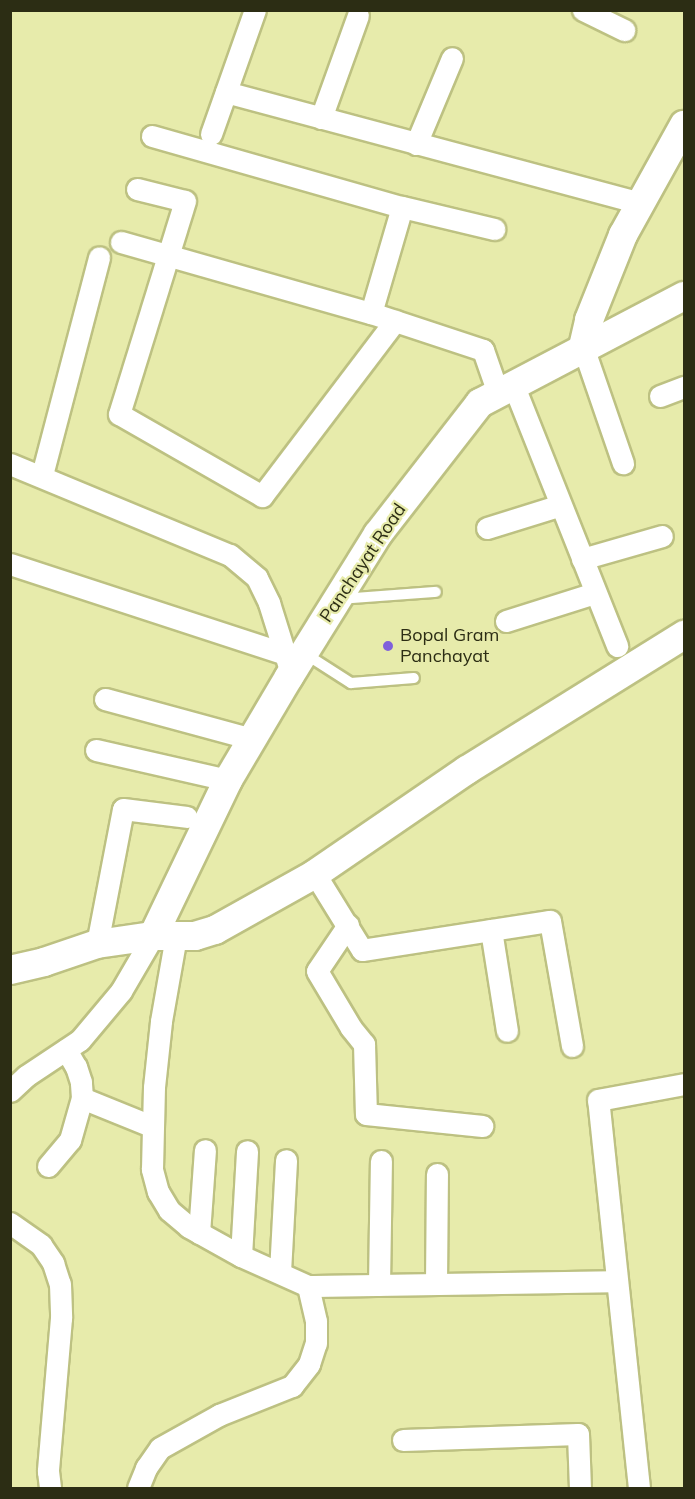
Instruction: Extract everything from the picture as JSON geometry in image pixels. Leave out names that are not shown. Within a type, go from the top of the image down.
[{"type":"street","points":[[212,135],[255,10]]},
{"type":"street","points":[[583,10],[624,30]]},
{"type":"street","points":[[321,118],[358,15]]},
{"type":"street","points":[[416,144],[452,57]]},
{"type":"street","points":[[226,92],[640,203]]},
{"type":"street","points":[[623,463],[583,347],[600,288],[640,203],[684,125]]},
{"type":"street","points":[[152,136],[402,207],[494,229]]},
{"type":"street","points":[[136,189],[185,201],[119,414],[262,496],[395,321]]},
{"type":"street","points":[[371,313],[402,207]]},
{"type":"street","points":[[121,242],[371,313],[483,350],[505,388],[561,505],[616,646]]},
{"type":"street","points":[[42,475],[99,257]]},
{"type":"street","name":"Panchayat Road","points":[[164,936],[228,780],[293,660],[337,600],[378,534],[480,403],[684,296]]},
{"type":"street","points":[[660,396],[684,387]]},
{"type":"street","points":[[10,464],[42,475],[230,555],[257,578],[293,660]]},
{"type":"street","points":[[487,528],[561,505]]},
{"type":"street","points":[[582,559],[662,536]]},
{"type":"street","points":[[10,564],[293,660]]},
{"type":"street","points":[[506,621],[596,593]]},
{"type":"street","points":[[10,970],[44,962],[97,944],[164,936],[195,936],[215,930],[315,874],[466,770],[684,635]]},
{"type":"street","points":[[105,699],[252,739]]},
{"type":"street","points":[[96,750],[228,780]]},
{"type":"street","points":[[97,944],[123,809],[187,817]]},
{"type":"street","points":[[315,874],[362,950],[550,921],[572,1046]]},
{"type":"street","points":[[348,925],[317,971],[351,1028],[364,1044],[366,1114],[482,1126]]},
{"type":"street","points":[[491,930],[507,1031]]},
{"type":"street","points":[[10,1091],[26,1076],[80,1040],[164,936]]},
{"type":"street","points":[[164,936],[161,1021],[151,1126],[152,1169],[158,1192],[169,1210],[199,1233],[242,1256],[308,1286],[617,1281]]},
{"type":"street","points":[[48,1166],[70,1140],[82,1098],[81,1082],[76,1066],[66,1050]]},
{"type":"street","points":[[639,1488],[598,1100],[684,1088]]},
{"type":"street","points":[[82,1098],[151,1126]]},
{"type":"street","points":[[199,1233],[205,1150]]},
{"type":"street","points":[[242,1256],[247,1151]]},
{"type":"street","points":[[280,1272],[286,1160]]},
{"type":"street","points":[[379,1285],[381,1161]]},
{"type":"street","points":[[436,1284],[437,1174]]},
{"type":"street","points":[[10,1223],[41,1245],[53,1263],[60,1284],[61,1318],[48,1471],[50,1488]]},
{"type":"street","points":[[138,1488],[146,1468],[160,1448],[219,1415],[292,1386],[309,1364],[316,1344],[316,1321],[308,1286]]},
{"type":"street","points":[[403,1440],[578,1434],[580,1488]]},
{"type":"lane","points":[[337,600],[436,592]]},
{"type":"lane","points":[[293,660],[351,683],[414,678]]},
{"type":"place","name":"Bopal Gram Panchayat","points":[[388,646]]}]
